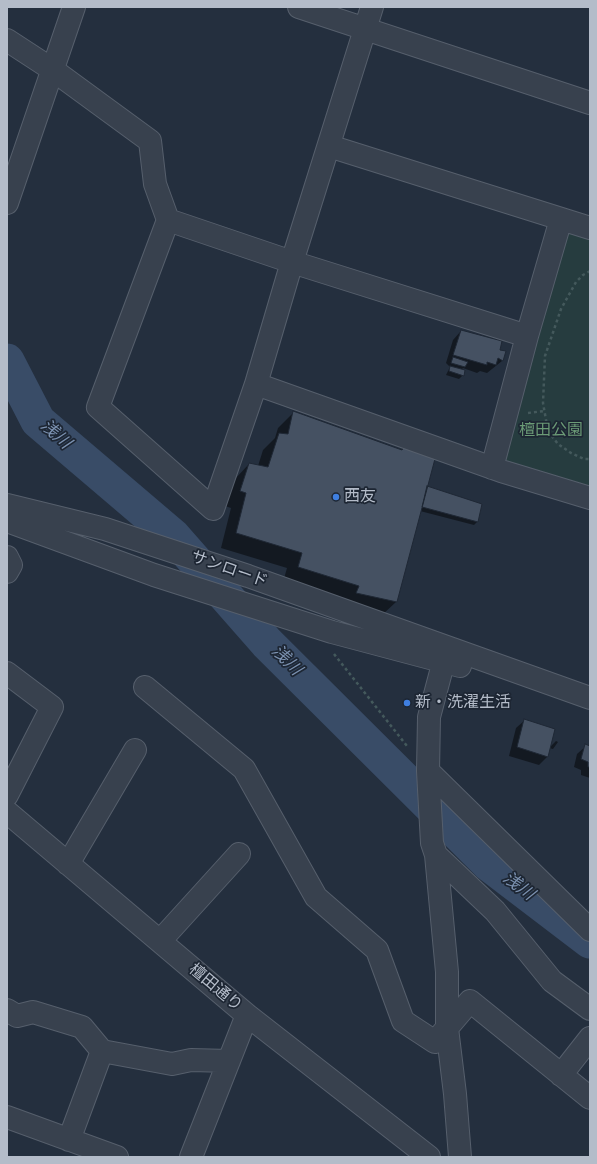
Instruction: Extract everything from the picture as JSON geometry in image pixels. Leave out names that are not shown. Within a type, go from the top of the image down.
[{"type":"street","points":[[7,203],[74,7]]},
{"type":"street","points":[[299,7],[364,30],[590,103]]},
{"type":"street","points":[[7,40],[53,70],[150,141],[155,184],[168,220],[98,407],[213,509],[256,384],[292,262],[372,7]]},
{"type":"street","points":[[329,146],[590,228]]},
{"type":"street","points":[[492,468],[527,336],[561,219]]},
{"type":"street","points":[[168,220],[292,262],[527,336]]},
{"type":"street","points":[[256,384],[492,468],[590,498]]},
{"type":"street","name":"サンロード","points":[[7,504],[105,529],[248,576],[445,655]]},
{"type":"street","points":[[7,521],[154,575],[332,632],[445,655],[590,698]]},
{"type":"street","points":[[7,557],[11,565],[7,572]]},
{"type":"street","points":[[445,655],[429,717],[428,777],[447,972],[446,1028],[455,1094],[460,1157]]},
{"type":"street","points":[[7,673],[52,707],[7,795]]},
{"type":"street","points":[[145,687],[244,770],[316,897],[377,950],[403,1021],[435,1042],[470,1001],[590,1098]]},
{"type":"street","points":[[68,864],[135,750]]},
{"type":"street","points":[[428,777],[590,930]]},
{"type":"street","name":"檀田通り","points":[[7,812],[247,1015],[428,1157]]},
{"type":"street","points":[[434,849],[495,910],[552,981],[590,1009]]},
{"type":"street","points":[[160,941],[239,854]]},
{"type":"street","points":[[7,1010],[17,1016],[33,1012],[82,1028],[102,1051],[172,1064],[191,1060],[229,1061]]},
{"type":"street","points":[[191,1157],[247,1015]]},
{"type":"street","points":[[561,1075],[590,1038]]},
{"type":"street","points":[[69,1140],[102,1051]]},
{"type":"street","points":[[7,1117],[117,1157]]},
{"type":"path","points":[[590,271],[576,282],[561,309],[545,356],[543,403],[548,431],[558,444],[571,453],[584,459],[590,459]]},
{"type":"path","points":[[332,632],[333,653],[408,746]]},
{"type":"green space","name":"檀田公園","points":[[566,229],[590,236],[590,486],[504,460]]},
{"type":"building","points":[[461,330],[502,341],[500,350],[506,351],[503,361],[498,358],[496,365],[487,362],[487,365],[453,355]]},
{"type":"building","points":[[453,357],[468,362],[465,367],[451,363]]},
{"type":"building","points":[[450,366],[465,370],[464,376],[449,371]]},
{"type":"building","points":[[293,411],[402,450],[405,445],[436,455],[397,602],[356,593],[359,586],[298,567],[302,553],[236,533],[246,493],[240,491],[249,463],[268,467],[279,433],[288,434]]},
{"type":"building","points":[[427,486],[482,504],[478,522],[422,507]]},
{"type":"building","points":[[524,719],[555,729],[548,757],[517,747]]},
{"type":"building","points":[[585,744],[590,746],[590,767],[588,767],[588,762],[581,759]]},
{"type":"waterway","name":"浅川","points":[[7,361],[38,421],[173,536],[267,643],[489,864],[590,941]]},
{"type":"place","name":"西友","points":[[336,497]]},
{"type":"place","name":"新・洗濯生活","points":[[407,703]]}]
